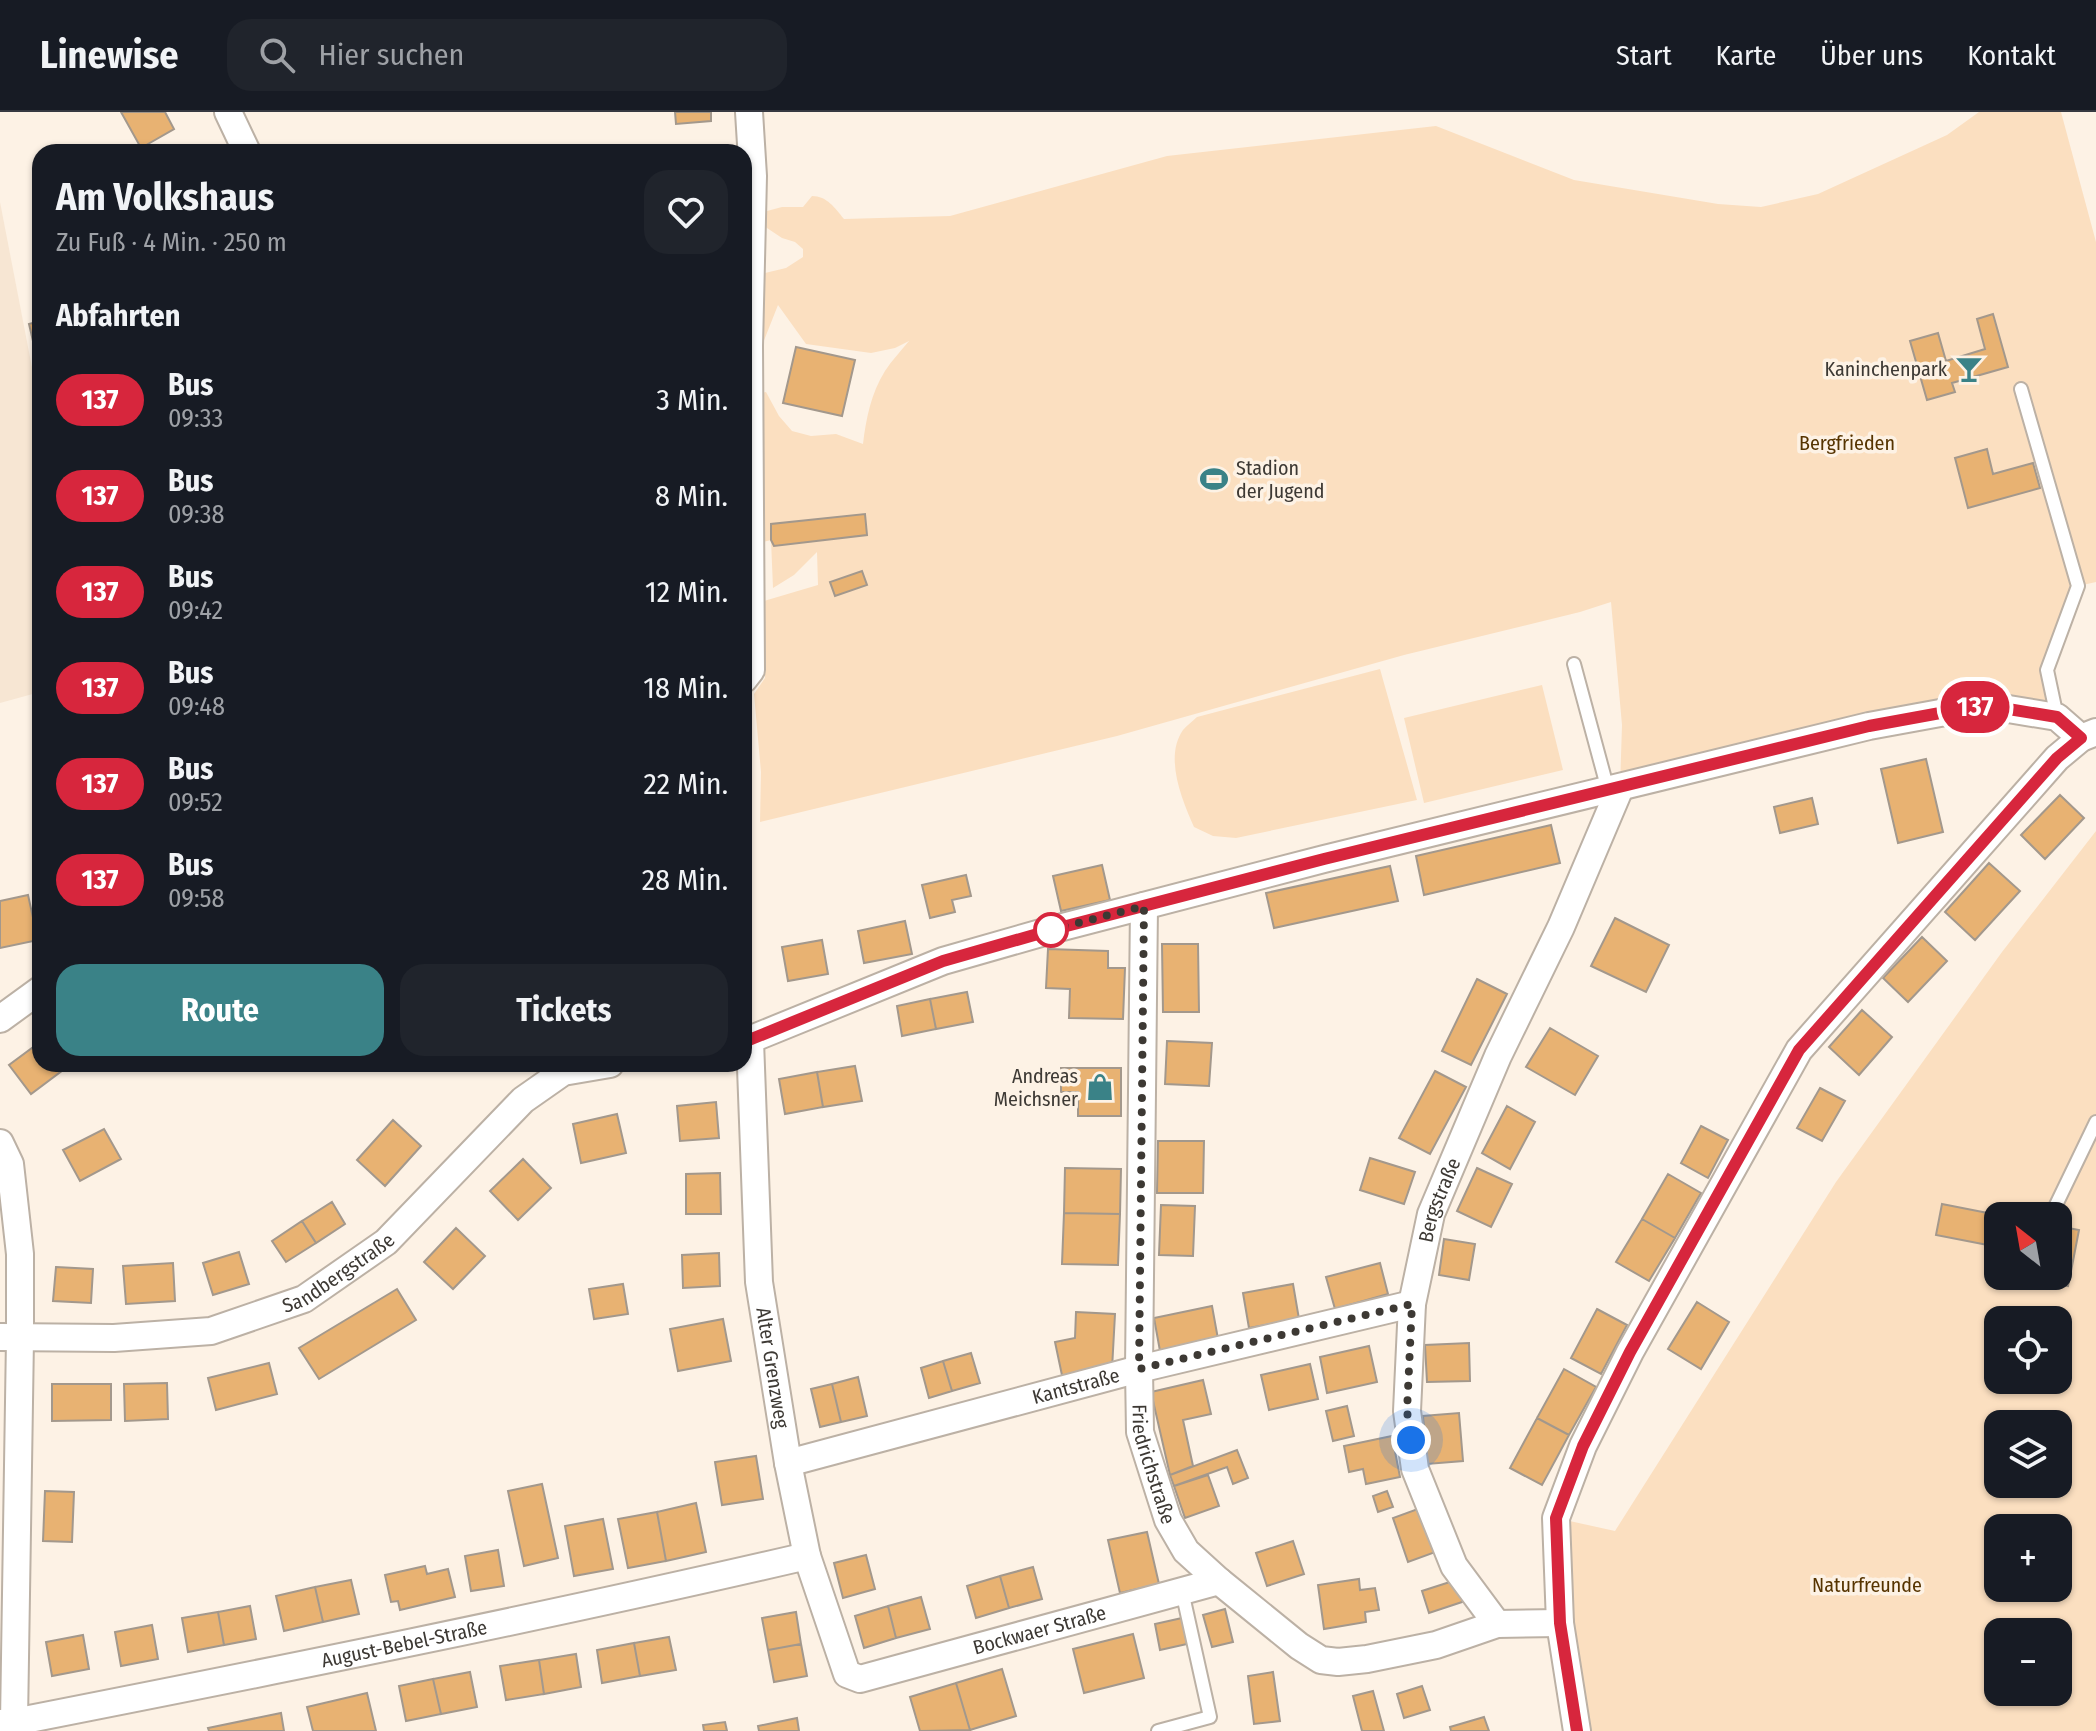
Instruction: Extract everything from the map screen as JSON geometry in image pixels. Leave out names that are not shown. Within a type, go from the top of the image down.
[{"type":"street","points":[[228,112],[243,144]]},
{"type":"street","points":[[749,112],[751,144]]},
{"type":"street","points":[[752,160],[752,218]]},
{"type":"street","points":[[752,1040],[943,961],[1324,859],[1869,726],[1984,705],[2057,717],[2088,735],[2057,758],[1799,1050],[1630,1352],[1583,1446],[1556,1518],[1560,1623],[1577,1731]]},
{"type":"street","name":"Bergstraße","points":[[1497,1624],[1454,1566],[1415,1469],[1407,1411],[1412,1304],[1431,1214],[1498,1056],[1561,927],[1614,789]]},
{"type":"street","name":"Friedrichstraße","points":[[1144,906],[1140,1432],[1168,1520],[1186,1551],[1299,1646],[1321,1660],[1338,1662],[1436,1645],[1497,1624],[1560,1623]]},
{"type":"street","points":[[0,1019],[32,996]]},
{"type":"street","name":"Sandbergstraße","points":[[10,1338],[114,1338],[211,1331],[304,1299],[386,1242],[523,1100],[563,1072]]},
{"type":"street","name":"Alter Grenzweg","points":[[748,1072],[759,1282],[788,1463],[807,1556],[847,1674],[860,1679]]},
{"type":"street","points":[[0,1143],[10,1164],[20,1254],[10,1338],[7,1722]]},
{"type":"street","name":"Kantstraße","points":[[788,1463],[1139,1369],[1412,1304]]},
{"type":"street","name":"August-Bebel-Straße","points":[[7,1722],[340,1658],[807,1556]]},
{"type":"street","name":"Bockwaer Straße","points":[[860,1679],[1219,1581]]},
{"type":"lane","points":[[2021,389],[2078,586],[2047,670],[2057,717]]},
{"type":"lane","points":[[1574,664],[1614,789]]},
{"type":"lane","points":[[2057,1202],[2096,1122]]},
{"type":"lane","points":[[1158,1731],[1210,1717],[1182,1591]]},
{"type":"shaded area","points":[[0,202],[32,368],[32,694],[0,703]]},
{"type":"green space","name":"Bergfrieden","points":[[1979,112],[2061,112],[2096,242],[2096,582],[2078,586],[2047,670],[2057,717],[1983,705],[1620,788],[1622,725],[1611,602],[1404,655],[1117,736],[760,822],[761,772],[754,694],[765,678],[764,601],[818,585],[817,552],[794,575],[773,588],[771,540],[755,544],[755,394],[766,392],[779,416],[792,431],[811,436],[836,434],[863,444],[880,379],[909,341],[895,348],[871,353],[806,344],[778,305],[763,343],[756,337],[754,307],[765,273],[786,268],[803,257],[803,249],[795,242],[782,238],[764,226],[767,211],[803,207],[812,196],[826,200],[844,219],[950,216],[1167,156],[1436,126],[1574,180],[1718,204],[1761,207],[1818,194],[1947,135]]},
{"type":"green space","points":[[1380,669],[1417,800],[1236,838],[1213,836],[1194,827],[1177,778],[1175,753],[1183,730],[1197,717]]},
{"type":"green space","points":[[1542,685],[1563,770],[1424,803],[1404,718]]},
{"type":"green space","name":"Naturfreunde","points":[[2096,831],[2096,1731],[1577,1731],[1556,1518],[1615,1531],[1836,1182],[2002,952]]},
{"type":"building","points":[[121,112],[165,112],[174,129],[148,144],[139,144]]},
{"type":"building","points":[[675,112],[711,112],[711,121],[676,124]]},
{"type":"building","points":[[1993,314],[2008,367],[1952,383],[1955,392],[1927,400],[1910,341],[1938,333],[1946,361],[1985,349],[1977,319]]},
{"type":"building","points":[[796,347],[855,360],[842,416],[783,403]]},
{"type":"building","points":[[1987,449],[1993,474],[2033,463],[2040,488],[1968,508],[1955,458]]},
{"type":"building","points":[[865,514],[867,535],[774,546],[771,540],[771,524]]},
{"type":"building","points":[[862,571],[867,585],[835,596],[830,582]]},
{"type":"building","points":[[1926,759],[1943,832],[1898,843],[1881,769]]},
{"type":"building","points":[[2060,795],[2084,818],[2045,859],[2021,835]]},
{"type":"building","points":[[1812,798],[1818,824],[1780,833],[1774,807]]},
{"type":"building","points":[[1551,825],[1560,863],[1424,895],[1416,856]]},
{"type":"building","points":[[1989,863],[2020,891],[1975,940],[1945,912]]},
{"type":"building","points":[[1102,865],[1110,900],[1061,911],[1053,876]]},
{"type":"building","points":[[1390,866],[1398,901],[1274,928],[1266,893]]},
{"type":"building","points":[[966,875],[971,896],[952,900],[955,912],[930,918],[922,885]]},
{"type":"building","points":[[28,895],[32,913],[32,941],[0,948],[0,901]]},
{"type":"building","points":[[1615,918],[1669,945],[1646,992],[1591,966]]},
{"type":"building","points":[[905,921],[912,954],[864,963],[858,931]]},
{"type":"building","points":[[1922,937],[1947,961],[1908,1002],[1883,978]]},
{"type":"building","points":[[822,940],[828,974],[788,981],[782,947]]},
{"type":"building","points":[[1162,944],[1198,944],[1199,1012],[1163,1012]]},
{"type":"building","points":[[1048,949],[1108,951],[1108,968],[1125,968],[1123,1019],[1069,1018],[1070,989],[1046,988]]},
{"type":"building","points":[[1477,979],[1507,994],[1471,1065],[1442,1051]]},
{"type":"building","points":[[967,992],[973,1022],[936,1029],[930,999]]},
{"type":"building","points":[[930,999],[936,1029],[902,1036],[897,1006]]},
{"type":"building","points":[[1862,1010],[1892,1037],[1859,1075],[1829,1047]]},
{"type":"building","points":[[1550,1028],[1598,1056],[1575,1095],[1526,1067]]},
{"type":"building","points":[[1167,1041],[1212,1043],[1209,1086],[1165,1084]]},
{"type":"building","points":[[32,1048],[32,1072],[60,1072],[31,1094],[9,1065]]},
{"type":"building","points":[[855,1066],[862,1101],[823,1107],[817,1072]]},
{"type":"building","points":[[1061,1068],[1121,1068],[1121,1116],[1078,1116],[1078,1092],[1061,1092]]},
{"type":"building","points":[[1435,1071],[1466,1087],[1430,1154],[1399,1138]]},
{"type":"building","points":[[817,1072],[823,1107],[785,1114],[779,1079]]},
{"type":"building","points":[[1820,1088],[1845,1101],[1822,1141],[1797,1128]]},
{"type":"building","points":[[716,1102],[719,1138],[680,1141],[677,1106]]},
{"type":"building","points":[[1507,1106],[1535,1122],[1510,1169],[1482,1153]]},
{"type":"building","points":[[617,1114],[626,1153],[581,1163],[573,1124]]},
{"type":"building","points":[[393,1120],[421,1146],[385,1186],[357,1160]]},
{"type":"building","points":[[1701,1126],[1728,1140],[1708,1178],[1681,1163]]},
{"type":"building","points":[[104,1129],[121,1159],[80,1181],[63,1150]]},
{"type":"building","points":[[1158,1141],[1204,1141],[1203,1193],[1157,1193]]},
{"type":"building","points":[[1370,1158],[1415,1172],[1404,1204],[1360,1190]]},
{"type":"building","points":[[523,1159],[551,1188],[518,1220],[490,1191]]},
{"type":"building","points":[[1065,1168],[1121,1169],[1120,1214],[1064,1213]]},
{"type":"building","points":[[1477,1168],[1512,1184],[1491,1227],[1457,1211]]},
{"type":"building","points":[[720,1173],[721,1214],[686,1214],[686,1174]]},
{"type":"building","points":[[1668,1174],[1701,1193],[1675,1238],[1642,1219]]},
{"type":"building","points":[[332,1202],[345,1224],[316,1243],[302,1221]]},
{"type":"building","points":[[1942,1204],[1984,1212],[1984,1244],[1936,1235]]},
{"type":"building","points":[[1161,1205],[1195,1206],[1193,1256],[1159,1255]]},
{"type":"building","points":[[1064,1213],[1120,1214],[1118,1265],[1062,1264]]},
{"type":"building","points":[[1642,1219],[1675,1238],[1649,1281],[1616,1262]]},
{"type":"building","points":[[302,1221],[316,1243],[286,1262],[272,1241]]},
{"type":"building","points":[[456,1228],[485,1256],[453,1289],[424,1262]]},
{"type":"building","points":[[2072,1229],[2079,1230],[2072,1261]]},
{"type":"building","points":[[1444,1239],[1475,1244],[1469,1280],[1439,1275]]},
{"type":"building","points":[[239,1252],[249,1284],[213,1295],[203,1263]]},
{"type":"building","points":[[719,1253],[720,1286],[683,1288],[682,1255]]},
{"type":"building","points":[[173,1263],[175,1301],[126,1304],[123,1266]]},
{"type":"building","points":[[1380,1263],[1388,1294],[1335,1309],[1326,1277]]},
{"type":"building","points":[[56,1267],[93,1269],[91,1303],[53,1301]]},
{"type":"building","points":[[623,1284],[628,1314],[594,1319],[589,1289]]},
{"type":"building","points":[[1293,1284],[1299,1319],[1249,1328],[1243,1293]]},
{"type":"building","points":[[397,1289],[416,1320],[319,1379],[299,1348]]},
{"type":"building","points":[[1697,1302],[1729,1322],[1701,1369],[1668,1349]]},
{"type":"building","points":[[1212,1306],[1218,1339],[1160,1351],[1154,1318]]},
{"type":"building","points":[[1597,1309],[1627,1325],[1601,1374],[1571,1358]]},
{"type":"building","points":[[1076,1312],[1115,1314],[1112,1369],[1063,1380],[1055,1342],[1075,1338]]},
{"type":"building","points":[[723,1319],[731,1361],[678,1371],[670,1329]]},
{"type":"building","points":[[1469,1343],[1470,1381],[1427,1382],[1425,1345]]},
{"type":"building","points":[[1369,1346],[1377,1382],[1327,1393],[1320,1357]]},
{"type":"building","points":[[971,1353],[980,1383],[952,1391],[943,1361]]},
{"type":"building","points":[[943,1361],[952,1391],[929,1398],[921,1368]]},
{"type":"building","points":[[269,1363],[277,1394],[216,1410],[208,1378]]},
{"type":"building","points":[[1310,1364],[1318,1399],[1269,1410],[1261,1375]]},
{"type":"building","points":[[1564,1369],[1596,1387],[1569,1435],[1537,1418]]},
{"type":"building","points":[[858,1377],[867,1416],[841,1422],[832,1384]]},
{"type":"building","points":[[1203,1380],[1211,1414],[1183,1420],[1193,1466],[1170,1475],[1151,1392]]},
{"type":"building","points":[[167,1383],[168,1419],[125,1421],[124,1384]]},
{"type":"building","points":[[52,1384],[111,1384],[111,1420],[52,1421]]},
{"type":"building","points":[[832,1384],[841,1422],[820,1427],[811,1389]]},
{"type":"building","points":[[1347,1406],[1354,1436],[1333,1441],[1326,1411]]},
{"type":"building","points":[[1459,1413],[1463,1461],[1427,1464],[1423,1416]]},
{"type":"building","points":[[1537,1418],[1569,1435],[1542,1485],[1510,1468]]},
{"type":"building","points":[[1392,1436],[1400,1477],[1366,1484],[1363,1469],[1349,1472],[1344,1446]]},
{"type":"building","points":[[1237,1450],[1248,1478],[1233,1484],[1227,1467],[1174,1486],[1170,1475]]},
{"type":"building","points":[[756,1456],[763,1499],[722,1505],[715,1462]]},
{"type":"building","points":[[1208,1475],[1219,1506],[1185,1518],[1174,1486]]},
{"type":"building","points":[[542,1484],[558,1558],[524,1566],[508,1491]]},
{"type":"building","points":[[45,1491],[74,1492],[72,1542],[43,1541]]},
{"type":"building","points":[[1387,1491],[1393,1507],[1378,1512],[1373,1496]]},
{"type":"building","points":[[696,1503],[706,1552],[666,1561],[657,1512]]},
{"type":"building","points":[[1426,1506],[1441,1550],[1408,1562],[1393,1518]]},
{"type":"building","points":[[657,1512],[666,1561],[628,1568],[618,1519]]},
{"type":"building","points":[[603,1519],[613,1569],[574,1576],[565,1526]]},
{"type":"building","points":[[1147,1532],[1159,1584],[1120,1593],[1108,1540]]},
{"type":"building","points":[[1293,1541],[1304,1574],[1267,1586],[1256,1553]]},
{"type":"building","points":[[498,1550],[504,1586],[471,1591],[465,1556]]},
{"type":"building","points":[[866,1555],[875,1589],[843,1598],[834,1563]]},
{"type":"building","points":[[425,1566],[427,1574],[448,1569],[455,1597],[400,1610],[398,1601],[391,1602],[385,1575]]},
{"type":"building","points":[[1033,1567],[1042,1599],[1009,1608],[1000,1576]]},
{"type":"building","points":[[1000,1576],[1009,1608],[976,1618],[967,1586]]},
{"type":"building","points":[[1359,1579],[1360,1590],[1375,1588],[1379,1610],[1365,1612],[1366,1622],[1324,1629],[1318,1585]]},
{"type":"building","points":[[1459,1579],[1465,1601],[1429,1613],[1422,1591]]},
{"type":"building","points":[[351,1580],[359,1614],[323,1622],[315,1587]]},
{"type":"building","points":[[315,1587],[323,1622],[284,1631],[276,1596]]},
{"type":"building","points":[[921,1597],[930,1629],[896,1638],[888,1606]]},
{"type":"building","points":[[250,1606],[256,1639],[224,1645],[218,1612]]},
{"type":"building","points":[[888,1606],[896,1638],[864,1648],[855,1616]]},
{"type":"building","points":[[1225,1609],[1233,1642],[1212,1647],[1203,1615]]},
{"type":"building","points":[[218,1612],[224,1645],[188,1652],[182,1618]]},
{"type":"building","points":[[796,1612],[801,1644],[768,1650],[762,1618]]},
{"type":"building","points":[[1182,1618],[1187,1644],[1160,1650],[1155,1624]]},
{"type":"building","points":[[152,1625],[158,1659],[121,1666],[115,1632]]},
{"type":"building","points":[[1133,1634],[1144,1678],[1084,1693],[1073,1649]]},
{"type":"building","points":[[83,1635],[89,1669],[52,1676],[46,1642]]},
{"type":"building","points":[[669,1637],[676,1670],[640,1676],[634,1643]]},
{"type":"building","points":[[634,1643],[640,1676],[602,1683],[597,1650]]},
{"type":"building","points":[[801,1644],[807,1676],[774,1682],[768,1650]]},
{"type":"building","points":[[576,1654],[581,1687],[544,1694],[539,1660]]},
{"type":"building","points":[[539,1660],[544,1694],[506,1700],[500,1666]]},
{"type":"building","points":[[1002,1669],[1016,1716],[970,1730],[956,1683]]},
{"type":"building","points":[[470,1672],[477,1707],[441,1714],[433,1679]]},
{"type":"building","points":[[1273,1672],[1280,1721],[1254,1724],[1248,1676]]},
{"type":"building","points":[[433,1679],[441,1714],[406,1721],[399,1686]]},
{"type":"building","points":[[956,1683],[970,1730],[920,1731],[910,1697]]},
{"type":"building","points":[[1422,1686],[1430,1710],[1404,1718],[1397,1694]]},
{"type":"building","points":[[1373,1691],[1384,1731],[1362,1731],[1353,1696]]},
{"type":"building","points":[[367,1693],[376,1731],[313,1731],[307,1707]]},
{"type":"building","points":[[281,1713],[284,1731],[209,1731],[208,1728]]},
{"type":"building","points":[[1484,1717],[1489,1731],[1451,1731],[1450,1727]]},
{"type":"building","points":[[797,1718],[799,1731],[759,1731],[758,1726]]},
{"type":"building","points":[[725,1722],[727,1731],[704,1731],[703,1725]]},
{"type":"bus line","name":"137","points":[[752,1040],[943,961],[1324,859],[1869,726],[1984,705],[2057,717],[2081,738],[2057,758],[1799,1050],[1630,1352],[1583,1446],[1556,1518],[1560,1623],[1577,1731]]},
{"type":"place","name":"Kaninchenpark","points":[[1969,369]]},
{"type":"place","name":"Stadion der Jugend","points":[[1214,479]]},
{"type":"place","name":"Andreas Meichsner","points":[[1100,1087]]},
{"type":"route","points":[[1051,930],[1144,906],[1139,1369],[1412,1304],[1407,1411],[1411,1440]]}]
